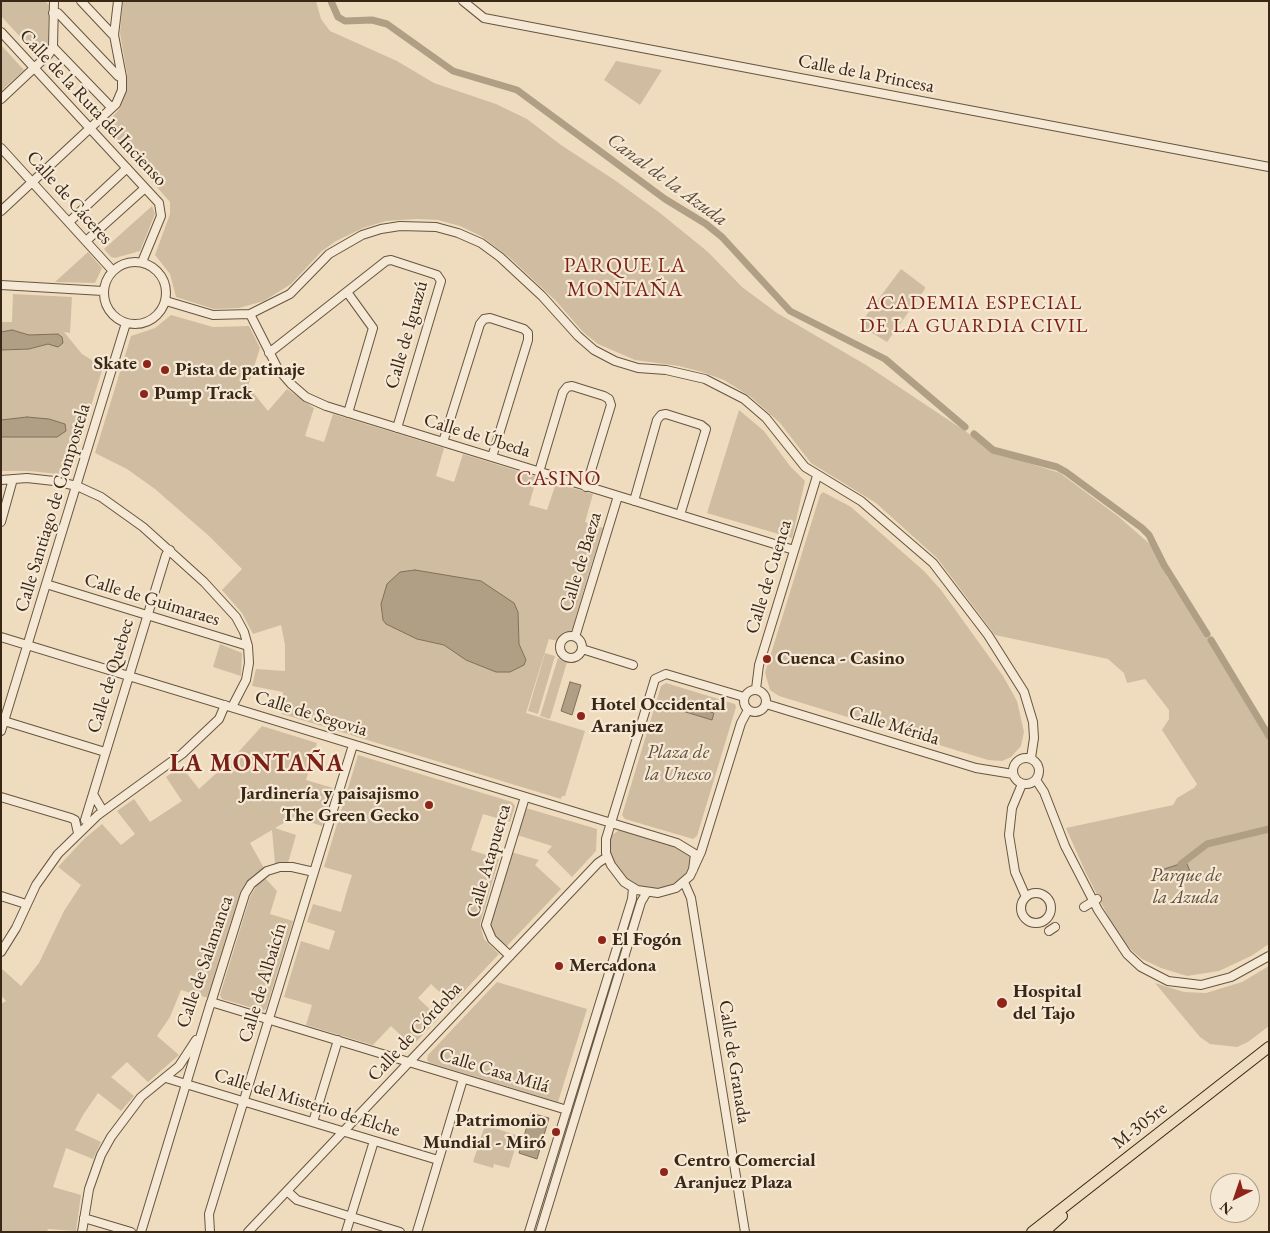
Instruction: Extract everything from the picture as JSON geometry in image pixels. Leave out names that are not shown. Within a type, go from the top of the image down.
[{"type":"main road","name":"M-305re","points":[[1032,1232],[1269,1047]]},
{"type":"main road","points":[[1044,1232],[1080,1201],[1094,1184]]},
{"type":"street","points":[[81,1],[112,34]]},
{"type":"street","points":[[1,211],[116,104],[122,90],[122,77],[114,35],[118,1]]},
{"type":"street","name":"Calle de la Princesa","points":[[463,1],[484,18],[1269,167]]},
{"type":"street","points":[[1,99],[49,54],[53,46],[54,13],[52,2]]},
{"type":"street","points":[[54,13],[58,14],[118,76]]},
{"type":"street","name":"Calle de la Ruta del Incienso","points":[[1,32],[158,203],[161,216],[142,262]]},
{"type":"street","points":[[53,46],[110,106]]},
{"type":"street","name":"Calle de Cáceres","points":[[1,148],[113,271]]},
{"type":"street","points":[[69,222],[127,168]]},
{"type":"street","points":[[86,241],[145,188]]},
{"type":"street","points":[[166,301],[212,315],[250,314],[290,294],[329,254],[362,235],[400,226],[436,227],[458,232],[481,243],[500,257],[594,350],[615,361],[638,368],[666,370],[704,379],[744,400],[766,418],[805,467],[861,501],[920,551],[945,577],[1010,668],[1024,692],[1030,707],[1034,738],[1031,758]]},
{"type":"street","name":"Calle de Iguazú","points":[[269,353],[391,260],[437,274],[440,278],[396,428]]},
{"type":"street","points":[[142,262],[152,266],[163,278],[166,301],[155,318],[136,325],[116,318],[109,311],[104,302],[103,292],[105,284],[113,271],[122,265],[142,262]]},
{"type":"street","points":[[1,286],[103,292]]},
{"type":"street","points":[[347,292],[373,328],[348,413]]},
{"type":"street","name":"Calle de Úbeda","points":[[250,314],[269,353],[291,384],[306,397],[348,413],[794,550]]},
{"type":"street","points":[[443,442],[480,324],[484,319],[490,318],[524,329],[528,333],[528,340],[492,457]]},
{"type":"street","name":"Calle Santiago de Compostela","points":[[1,731],[126,323]]},
{"type":"street","points":[[539,472],[563,392],[567,387],[572,386],[604,396],[609,399],[610,405],[586,487]]},
{"type":"street","points":[[634,501],[657,420],[661,415],[666,414],[701,425],[706,430],[680,515]]},
{"type":"street","name":"Calle de Cuenca","points":[[756,690],[759,665],[817,476]]},
{"type":"street","points":[[1,522],[13,479]]},
{"type":"street","points":[[1,480],[41,479],[77,486],[102,497],[119,508],[170,550],[204,582],[236,617],[244,632],[248,646],[249,663],[246,680],[218,719],[182,754],[88,821],[49,865],[26,904],[16,928],[1,952]]},
{"type":"street","name":"Calle de Baeza","points":[[575,637],[618,496]]},
{"type":"street","name":"Calle de Quebec","points":[[88,821],[93,794],[105,752],[166,555],[170,550]]},
{"type":"street","name":"Calle de Guimaraes","points":[[46,584],[248,646]]},
{"type":"street","name":"Calle de Segovia","points":[[1,637],[610,823]]},
{"type":"street","name":"Calle de Baeza","points":[[575,637],[581,641],[582,649],[578,657],[568,658],[561,652],[563,640],[575,637]]},
{"type":"street","points":[[582,649],[633,665]]},
{"type":"street","points":[[744,697],[666,674],[658,676],[652,685],[607,836],[607,856],[617,876],[633,888],[647,892],[665,892],[684,882],[693,870],[708,830],[741,723],[748,710]]},
{"type":"street","points":[[756,690],[765,696],[766,704],[759,711],[748,710],[744,704],[744,697],[749,691],[756,690]]},
{"type":"street","name":"Calle Mérida","points":[[766,704],[960,763],[1013,774]]},
{"type":"street","points":[[4,721],[105,752]]},
{"type":"street","name":"Calle de Albaicín","points":[[210,1232],[209,1214],[353,745]]},
{"type":"street","points":[[1023,758],[1031,758],[1037,763],[1040,770],[1036,780],[1030,784],[1022,784],[1013,774],[1016,762],[1023,758]]},
{"type":"street","points":[[1036,780],[1044,792],[1065,846],[1127,954],[1147,971],[1168,981],[1201,985],[1222,981],[1269,956]]},
{"type":"street","points":[[1022,784],[1012,808],[1009,835],[1016,872],[1026,897]]},
{"type":"street","points":[[93,794],[103,811]]},
{"type":"street","points":[[1,797],[76,820],[88,821]]},
{"type":"street","name":"Calle Atapuerca","points":[[510,956],[492,939],[486,925],[525,797]]},
{"type":"street","points":[[76,820],[78,833]]},
{"type":"street","points":[[610,823],[691,849],[696,855],[693,870]]},
{"type":"street","points":[[607,836],[617,828],[635,830]]},
{"type":"street","points":[[680,844],[699,845],[708,830]]},
{"type":"street","name":"Calle de Córdoba","points":[[248,1232],[598,863],[607,856]]},
{"type":"street","name":"Calle de Salamanca","points":[[82,1232],[90,1189],[110,1137],[142,1096],[166,1078],[190,1052],[200,1034],[245,894],[250,884],[267,871],[280,867],[292,867],[314,872]]},
{"type":"street","name":"Calle de Granada","points":[[684,882],[691,898],[745,1232]]},
{"type":"street","points":[[529,1232],[632,899],[633,888]]},
{"type":"street","points":[[540,1232],[641,902],[647,892]]},
{"type":"street","points":[[1,896],[26,904]]},
{"type":"street","points":[[1084,907],[1096,900]]},
{"type":"street","points":[[141,1232],[211,1002]]},
{"type":"street","name":"Calle Casa Milá","points":[[211,1002],[567,1110]]},
{"type":"street","points":[[313,1122],[338,1040]]},
{"type":"street","name":"Calle del Misterio de Elche","points":[[166,1078],[438,1160]]},
{"type":"street","points":[[417,1232],[463,1079]]},
{"type":"street","points":[[346,1232],[374,1141]]},
{"type":"street","points":[[287,1191],[297,1200],[400,1232]]},
{"type":"street","points":[[84,1218],[131,1232]]},
{"type":"green space","points":[[1,1],[45,1],[49,5],[48,44],[42,54],[36,54],[1,16]]},
{"type":"green space","name":"Parque de la Azuda","points":[[123,1],[316,1],[321,19],[330,31],[397,61],[434,83],[496,104],[527,119],[561,145],[660,213],[708,252],[742,287],[777,313],[866,365],[968,433],[990,451],[1060,473],[1119,517],[1151,545],[1167,577],[1210,642],[1269,740],[1269,944],[1251,956],[1219,971],[1187,976],[1161,968],[1142,959],[1130,949],[1116,932],[1085,871],[1066,828],[1173,805],[1177,798],[1194,788],[1197,784],[1162,730],[1169,719],[1169,710],[1145,679],[1127,683],[1124,673],[1108,659],[995,635],[937,558],[876,503],[811,463],[780,423],[751,397],[724,380],[702,372],[679,366],[635,360],[598,344],[583,332],[556,301],[509,257],[481,236],[460,226],[438,220],[386,221],[363,228],[336,241],[322,251],[291,284],[264,301],[239,308],[214,309],[176,297],[170,274],[155,255],[170,214],[170,202],[104,127],[120,108],[127,87],[127,74],[120,33]]},
{"type":"green space","points":[[1,45],[24,70],[1,91]]},
{"type":"green space","points":[[616,61],[662,70],[640,105],[604,80]]},
{"type":"green space","points":[[152,206],[155,214],[140,251],[115,258],[111,257],[104,249]]},
{"type":"green space","points":[[88,252],[102,268],[95,283],[55,282]]},
{"type":"green space","points":[[901,269],[925,287],[925,289],[887,342],[859,325]]},
{"type":"green space","points":[[13,294],[72,297],[70,333],[64,332],[82,354],[103,367],[71,472],[68,475],[29,471],[1,471],[1,322],[12,322]]},
{"type":"green space","points":[[171,315],[213,327],[249,326],[260,348],[248,386],[268,411],[287,389],[314,408],[305,436],[324,442],[333,414],[444,448],[436,476],[454,482],[463,454],[537,477],[529,505],[547,510],[556,483],[593,494],[585,522],[603,528],[572,630],[563,635],[558,641],[549,639],[526,713],[585,731],[565,796],[562,796],[561,799],[282,714],[283,692],[252,686],[256,669],[285,671],[285,645],[281,625],[253,634],[242,613],[222,590],[242,569],[209,536],[155,489],[127,469],[95,453],[131,336],[155,328]]},
{"type":"green space","points":[[739,410],[764,431],[790,466],[805,481],[792,538],[707,513]]},
{"type":"green space","points":[[823,492],[851,507],[924,571],[941,590],[1003,676],[1017,701],[1024,732],[1021,746],[1011,757],[1002,761],[988,760],[779,696],[770,690],[765,673],[820,495]]},
{"type":"green space","points":[[220,644],[242,653],[241,676],[213,667]]},
{"type":"green space","points":[[545,653],[555,656],[538,714],[528,711]]},
{"type":"green space","points":[[558,658],[567,662],[550,719],[540,716]]},
{"type":"green space","name":"Plaza de la Unesco","points":[[666,683],[735,704],[736,707],[697,836],[693,839],[625,819],[622,815],[661,686]]},
{"type":"green space","points":[[262,726],[317,743],[306,780],[333,788],[322,826],[294,817],[275,828],[296,835],[288,863],[275,864],[272,830],[250,843],[264,868],[251,877],[241,891],[208,998],[181,990],[170,1017],[157,1036],[179,1055],[148,1082],[127,1062],[111,1077],[134,1096],[121,1111],[98,1093],[83,1115],[75,1130],[101,1142],[93,1159],[66,1148],[53,1187],[81,1195],[76,1231],[48,1229],[47,1232],[1,1232],[1,1004],[6,1001],[1,995],[1,968],[21,986],[39,963],[64,911],[81,885],[58,867],[84,839],[102,824],[121,845],[135,834],[117,811],[134,799],[150,822],[182,801],[166,777],[181,766],[199,789],[233,758]]},
{"type":"green space","points":[[358,755],[512,802],[515,806],[510,822],[483,814],[471,850],[499,859],[480,924],[484,939],[499,954],[452,1004],[431,984],[418,998],[439,1018],[412,1046],[391,1026],[373,1045],[306,1025],[312,1005],[284,997],[301,941],[329,950],[335,931],[307,922],[313,904],[341,912],[352,875],[324,867]]},
{"type":"green space","points":[[526,808],[597,829],[596,851],[572,877],[547,852],[552,846],[517,835]]},
{"type":"green space","points":[[619,830],[688,851],[694,860],[688,873],[677,882],[662,888],[651,889],[629,882],[617,870],[610,853],[611,836]]},
{"type":"green space","points":[[511,852],[539,860],[535,865],[561,889],[506,947],[493,935],[490,928]]},
{"type":"green space","points":[[265,878],[277,891],[270,914],[293,921],[266,1009],[263,1011],[222,999],[220,995],[250,897],[257,885]]},
{"type":"green space","points":[[1269,966],[1269,1026],[1248,1042],[1237,1047],[1210,1044],[1200,1037],[1155,983],[1184,992],[1206,993],[1242,982]]},
{"type":"green space","points":[[497,982],[587,1009],[558,1102],[430,1063],[427,1060],[428,1055]]},
{"type":"green space","points":[[485,1125],[519,1136],[509,1168],[494,1164],[493,1168],[473,1162]]},
{"type":"shaded area","points":[[12,330],[29,335],[58,334],[62,337],[63,343],[58,347],[48,344],[29,349],[1,350],[1,332]]},
{"type":"shaded area","points":[[27,417],[49,419],[65,424],[66,431],[57,437],[1,437],[1,420]]},
{"type":"shaded area","points":[[415,570],[481,581],[514,603],[518,612],[519,644],[526,660],[524,665],[510,672],[496,672],[466,660],[444,645],[417,639],[386,624],[383,620],[381,604],[387,584],[400,572]]},
{"type":"shaded area","points":[[570,682],[581,685],[572,715],[561,711]]},
{"type":"shaded area","points":[[678,701],[714,713],[712,720],[676,709]]},
{"type":"shaded area","points":[[1186,862],[1190,871],[1159,880],[1153,879],[1152,876],[1155,872]]},
{"type":"shaded area","points":[[531,1113],[549,1118],[537,1159],[519,1153]]},
{"type":"waterway","name":"Canal de la Azuda","points":[[331,1],[338,17],[345,21],[372,20],[387,24],[453,71],[517,90],[665,199],[706,224],[722,237],[790,311],[885,359],[965,427]]},
{"type":"waterway","name":"Canal de la Azuda","points":[[974,434],[993,450],[1057,467],[1066,472],[1142,528],[1149,535],[1164,565],[1207,634]]},
{"type":"waterway","name":"Canal de la Azuda","points":[[1211,640],[1269,736]]},
{"type":"waterway","points":[[1183,866],[1181,864],[1207,844],[1269,829]]},
{"type":"place","name":"Skate","points":[[147,364]]},
{"type":"place","name":"Pista de patinaje","points":[[165,370]]},
{"type":"place","name":"Pump Track","points":[[144,394]]},
{"type":"place","name":"Cuenca - Casino","points":[[767,659]]},
{"type":"place","name":"Hotel Occidental Aranjuez","points":[[581,716]]},
{"type":"place","name":"Jardinería y paisajismo The Green Gecko","points":[[429,805]]},
{"type":"place","name":"El Fogón","points":[[602,940]]},
{"type":"place","name":"Mercadona","points":[[559,966]]},
{"type":"place","name":"Hospital del Tajo","points":[[1002,1003]]},
{"type":"place","name":"Patrimonio Mundial - Miró","points":[[556,1132]]},
{"type":"place","name":"Centro Comercial Aranjuez Plaza","points":[[664,1172]]},
{"type":"district","name":"PARQUE LA MONTAÑA","points":[[625,278]]},
{"type":"district","name":"ACADEMIA ESPECIAL DE LA GUARDIA CIVIL","points":[[974,316]]},
{"type":"district","name":"CASINO","points":[[559,479]]},
{"type":"district","name":"LA MONTAÑA","points":[[257,764]]}]
